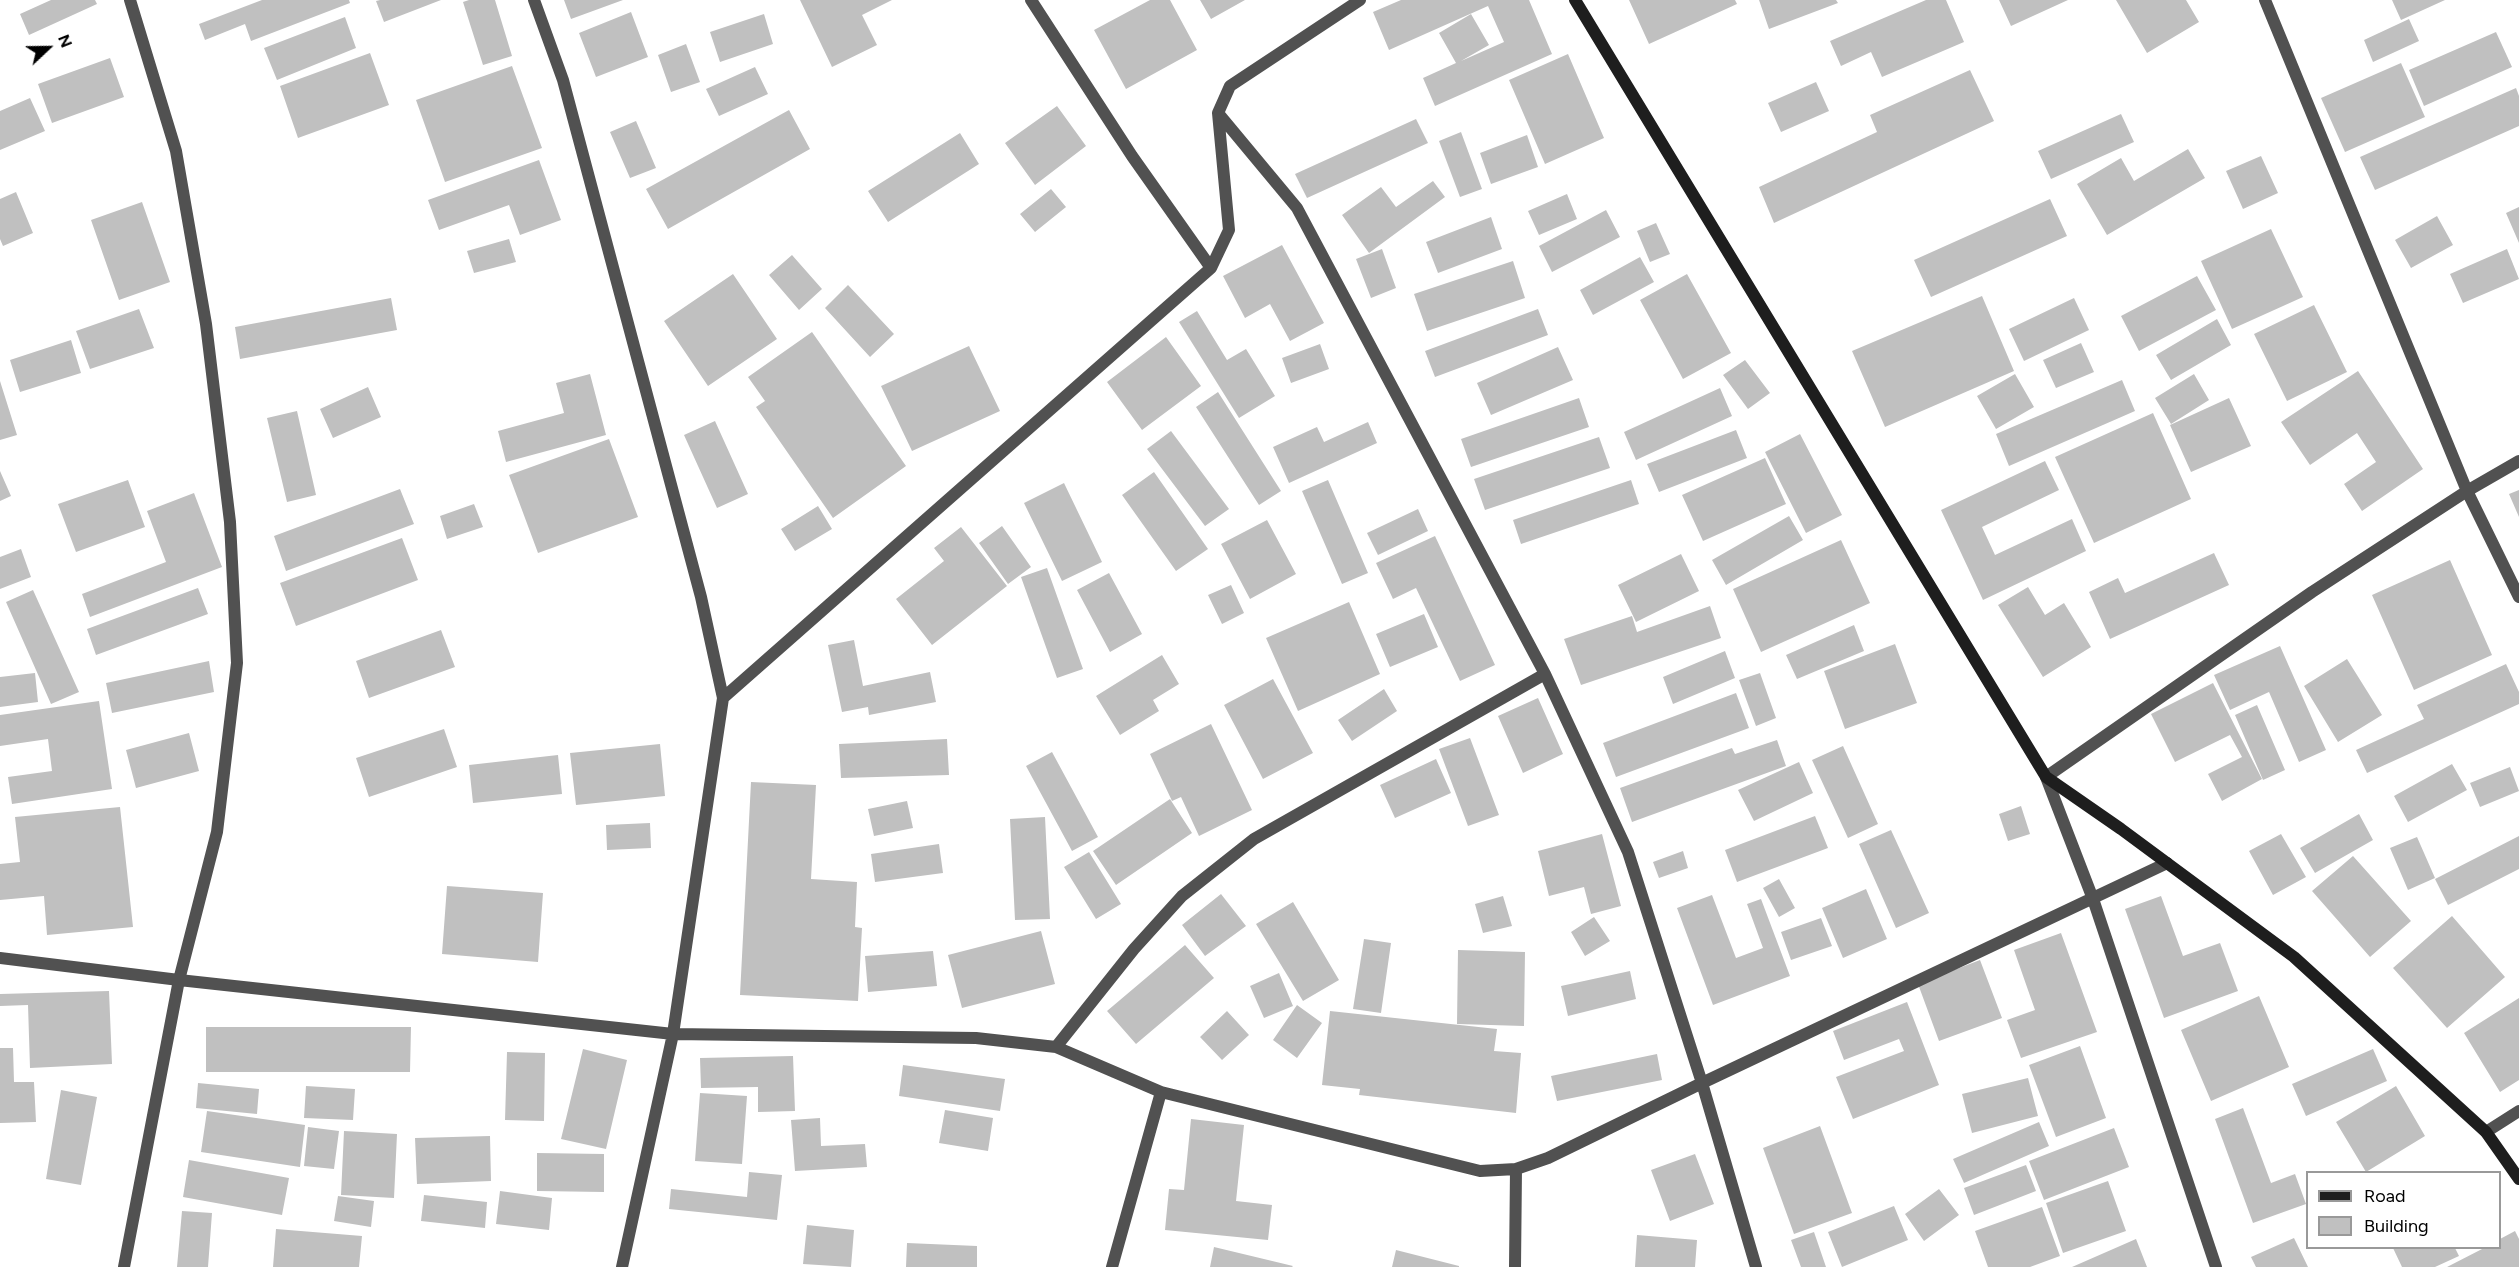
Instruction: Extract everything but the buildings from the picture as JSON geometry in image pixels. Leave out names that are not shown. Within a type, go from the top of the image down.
[{"type":"street","points":[[124,1267],[179,980],[217,832],[237,663],[230,522],[206,324],[176,151],[130,0]]},
{"type":"street","points":[[534,0],[563,80],[701,597],[723,698],[673,1034],[622,1267]]},
{"type":"street","points":[[1031,0],[1132,156],[1211,268]]},
{"type":"street","points":[[723,698],[1211,268],[1229,230],[1218,113],[1230,86],[1360,0]]},
{"type":"street","points":[[1575,0],[2046,777],[2093,899],[2216,1267]]},
{"type":"street","points":[[2265,0],[2467,491],[2519,597]]},
{"type":"street","points":[[1218,113],[1297,208],[1545,674],[1628,852],[1756,1267]]},
{"type":"street","points":[[2046,777],[2312,592],[2467,491],[2519,461]]},
{"type":"street","points":[[1056,1047],[1134,950],[1182,896],[1254,839],[1545,674]]},
{"type":"street","points":[[2046,777],[2294,957],[2486,1132],[2519,1179]]},
{"type":"street","points":[[0,958],[673,1034],[976,1038],[1056,1047],[1161,1092],[1480,1171],[1516,1169],[1548,1158],[1701,1083],[2167,863]]},
{"type":"street","points":[[1112,1267],[1161,1092]]},
{"type":"street","points":[[2486,1132],[2519,1110]]},
{"type":"street","points":[[1515,1267],[1516,1169]]}]
